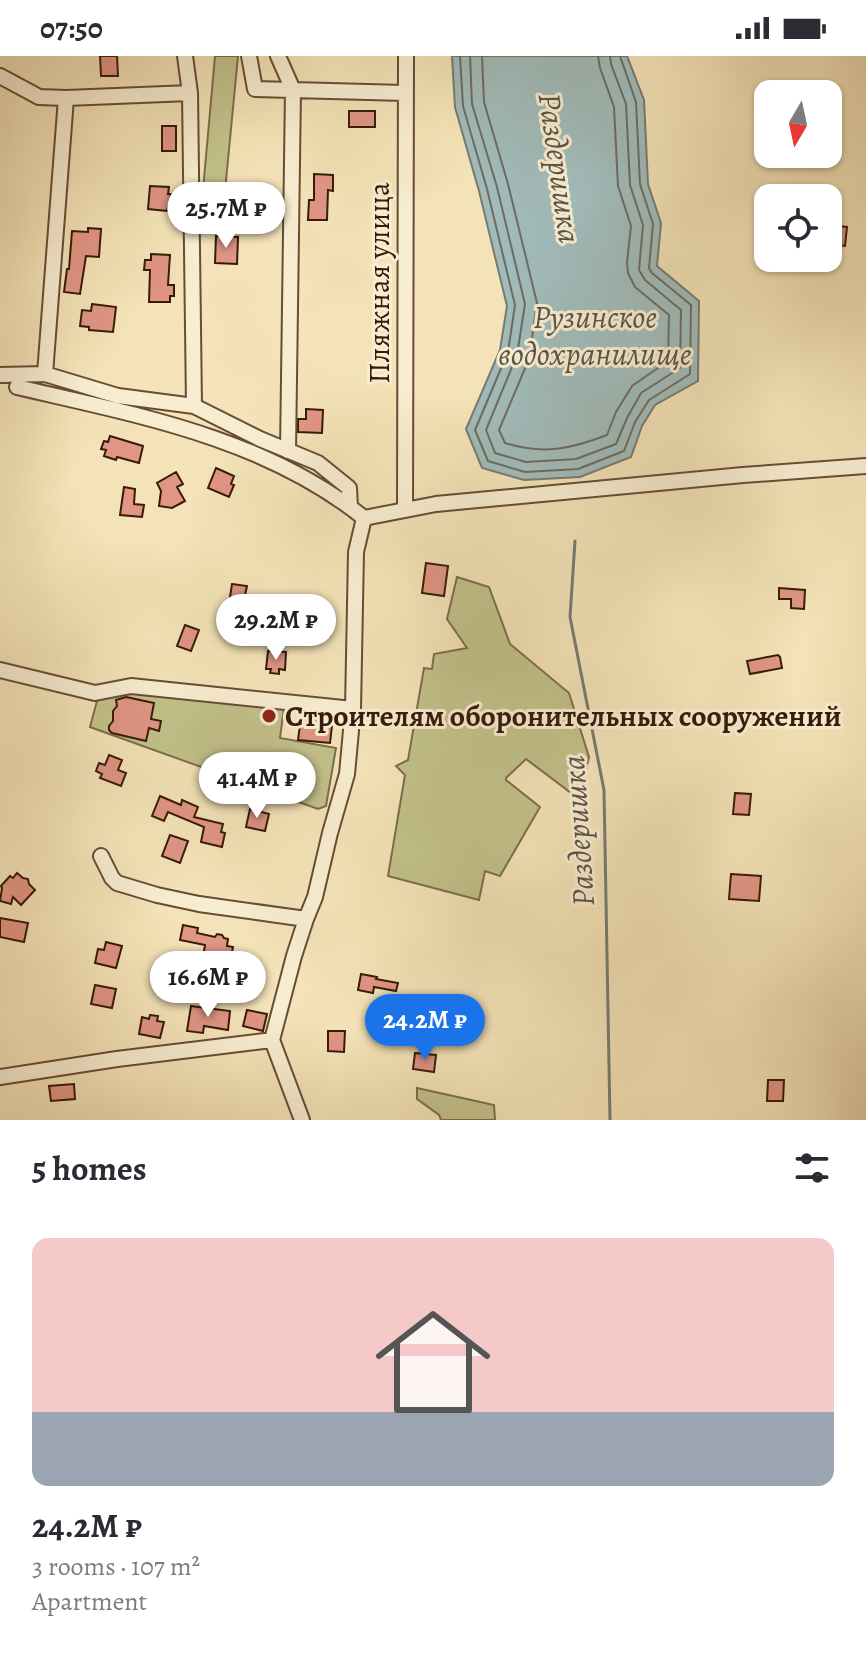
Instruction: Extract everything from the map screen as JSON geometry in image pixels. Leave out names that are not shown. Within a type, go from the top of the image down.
[{"type":"street","points":[[185,56],[190,93],[194,406]]},
{"type":"street","points":[[249,56],[255,89],[405,93]]},
{"type":"street","points":[[278,56],[293,90],[288,451]]},
{"type":"street","name":"Пляжная улица","points":[[405,510],[406,56]]},
{"type":"street","points":[[0,76],[39,97],[190,93]]},
{"type":"street","points":[[45,374],[66,98]]},
{"type":"street","points":[[0,375],[45,374],[118,396],[194,406],[260,439],[318,463],[349,488],[350,507]]},
{"type":"street","points":[[17,387],[164,421],[235,446],[317,485],[364,518],[436,504],[866,466]]},
{"type":"street","points":[[302,1120],[272,1040],[294,956],[315,897],[347,774],[353,709],[356,552],[364,518]]},
{"type":"street","points":[[0,670],[95,693],[131,686],[353,709]]},
{"type":"street","points":[[101,856],[117,883],[199,904],[306,919]]},
{"type":"street","points":[[0,1077],[272,1040]]},
{"type":"shaded area","points":[[215,56],[238,56],[222,222],[208,225],[201,212]]},
{"type":"shaded area","points":[[457,577],[489,587],[510,644],[569,693],[589,757],[579,799],[526,759],[506,778],[540,807],[500,876],[485,871],[479,900],[388,876],[405,775],[396,766],[408,760],[424,668],[432,669],[434,654],[467,648],[447,619]]},
{"type":"shaded area","points":[[130,689],[284,708],[280,738],[336,748],[326,806],[318,809],[90,727],[98,697]]},
{"type":"shaded area","points":[[417,1088],[494,1105],[495,1120],[441,1120],[439,1115],[417,1099]]},
{"type":"water","name":"Рузинское водохранилище","points":[[452,56],[627,56],[644,100],[648,184],[661,223],[657,266],[699,301],[698,381],[655,405],[642,426],[631,457],[580,477],[524,480],[482,468],[466,429],[500,350],[507,306],[455,107]]},
{"type":"building","points":[[100,56],[117,56],[118,76],[101,76]]},
{"type":"building","points":[[349,111],[375,111],[375,127],[349,127]]},
{"type":"building","points":[[162,126],[176,126],[176,151],[162,151]]},
{"type":"building","points":[[314,174],[333,175],[333,191],[328,190],[327,220],[308,220],[309,200],[314,200]]},
{"type":"building","points":[[150,186],[169,187],[168,194],[171,194],[167,211],[148,209]]},
{"type":"building","points":[[842,226],[847,227],[845,246],[842,246]]},
{"type":"building","points":[[88,228],[101,229],[99,257],[86,256],[80,294],[64,292],[72,231],[88,232]]},
{"type":"building","points":[[216,236],[238,237],[237,264],[215,263]]},
{"type":"building","points":[[151,254],[170,255],[168,285],[174,285],[174,296],[170,296],[170,302],[149,302],[150,270],[144,270],[145,260],[151,260]]},
{"type":"building","points":[[92,304],[116,307],[113,332],[80,326],[82,310],[91,311]]},
{"type":"building","points":[[306,409],[323,410],[322,433],[298,432],[298,419],[306,419]]},
{"type":"building","points":[[110,436],[143,446],[139,463],[104,456],[106,450],[101,449]]},
{"type":"building","points":[[216,468],[234,476],[229,497],[208,488]]},
{"type":"building","points":[[176,472],[183,484],[177,487],[185,501],[172,508],[159,506],[161,491],[157,483]]},
{"type":"building","points":[[124,487],[135,489],[134,504],[144,505],[142,517],[120,515]]},
{"type":"building","points":[[426,563],[448,566],[444,596],[422,593]]},
{"type":"building","points":[[232,584],[247,586],[245,595],[270,598],[267,629],[253,627],[255,608],[229,604]]},
{"type":"building","points":[[779,588],[805,590],[804,609],[791,608],[791,599],[779,599]]},
{"type":"building","points":[[313,610],[328,611],[327,618],[332,618],[330,635],[310,632]]},
{"type":"building","points":[[185,625],[199,630],[191,651],[177,646]]},
{"type":"building","points":[[268,651],[286,652],[285,670],[279,669],[279,674],[266,669]]},
{"type":"building","points":[[778,655],[782,668],[750,674],[747,661]]},
{"type":"building","points":[[126,697],[154,703],[151,719],[161,721],[159,731],[149,728],[146,741],[109,730],[116,700]]},
{"type":"building","points":[[301,714],[333,717],[330,743],[298,740]]},
{"type":"building","points":[[109,755],[122,760],[118,770],[126,773],[121,786],[100,778],[102,774],[96,771],[99,763],[105,765]]},
{"type":"building","points":[[735,793],[751,794],[749,815],[733,814]]},
{"type":"building","points":[[160,796],[181,805],[182,800],[198,807],[194,817],[223,824],[222,847],[201,842],[204,827],[168,812],[164,821],[152,816]]},
{"type":"building","points":[[250,809],[269,814],[265,831],[246,827]]},
{"type":"building","points":[[170,835],[188,841],[180,863],[162,856]]},
{"type":"building","points":[[17,873],[28,879],[35,890],[21,905],[13,897],[11,904],[0,901],[1,886]]},
{"type":"building","points":[[731,874],[761,876],[759,901],[729,899]]},
{"type":"building","points":[[0,918],[28,923],[24,942],[0,937]]},
{"type":"building","points":[[183,925],[198,928],[197,933],[215,937],[222,935],[228,939],[227,946],[233,947],[231,956],[254,960],[250,991],[245,990],[244,995],[232,993],[234,966],[207,960],[205,945],[180,940]]},
{"type":"building","points":[[106,942],[122,946],[116,968],[95,963],[98,949],[104,950]]},
{"type":"building","points":[[361,974],[398,983],[396,991],[374,987],[373,993],[358,990]]},
{"type":"building","points":[[95,985],[116,989],[112,1008],[91,1004]]},
{"type":"building","points":[[417,998],[434,1000],[431,1024],[414,1022]]},
{"type":"building","points":[[191,1006],[230,1011],[228,1030],[204,1026],[203,1033],[187,1031]]},
{"type":"building","points":[[247,1010],[267,1014],[263,1031],[243,1026]]},
{"type":"building","points":[[150,1015],[158,1016],[157,1021],[164,1022],[160,1038],[139,1034],[142,1017],[149,1019]]},
{"type":"building","points":[[328,1031],[345,1031],[344,1052],[328,1051]]},
{"type":"building","points":[[415,1053],[436,1055],[434,1072],[413,1069]]},
{"type":"building","points":[[768,1080],[784,1080],[783,1101],[767,1101]]},
{"type":"building","points":[[74,1084],[75,1099],[51,1101],[49,1086]]},
{"type":"waterway","name":"Раздеришка","points":[[575,541],[570,617],[604,790],[610,1120]]},
{"type":"place","name":"Строителям оборонительных сооружений","points":[[269,716]]}]
